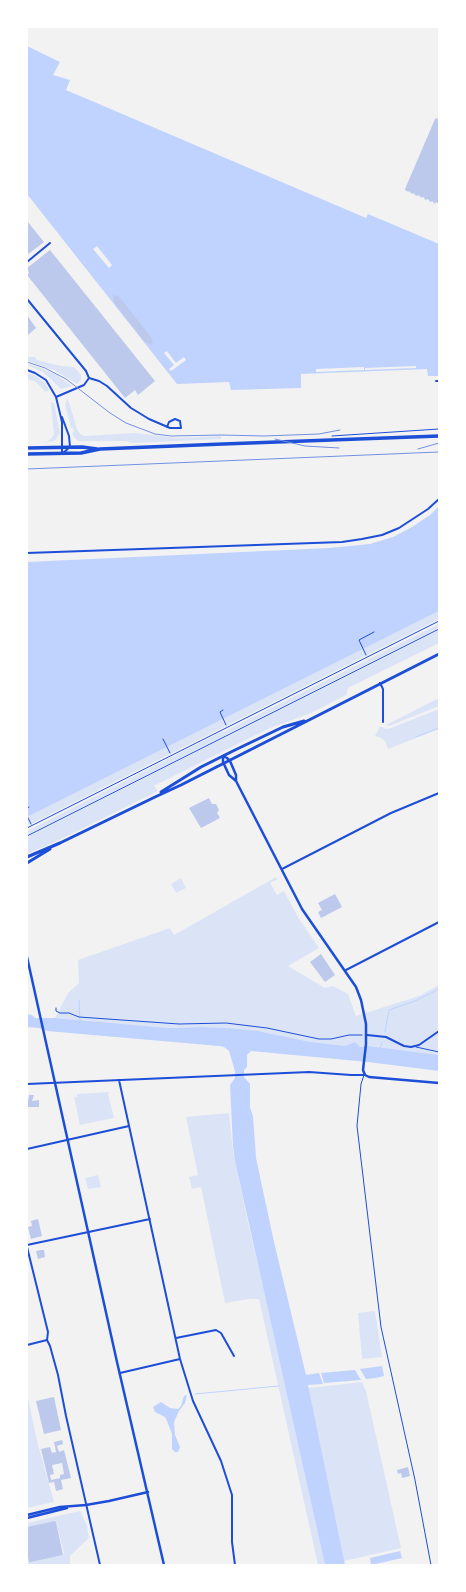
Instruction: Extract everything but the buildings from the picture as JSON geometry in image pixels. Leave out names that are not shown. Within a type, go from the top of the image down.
[{"type":"main road","points":[[27,448],[70,447],[100,449],[439,436]]},
{"type":"main road","points":[[27,454],[81,453],[100,449]]},
{"type":"main road","points":[[27,857],[60,843],[182,785],[439,654]]},
{"type":"main road","points":[[155,797],[186,776],[223,756],[283,727],[310,719]]},
{"type":"main road","points":[[27,863],[60,843]]},
{"type":"street","points":[[27,262],[50,243]]},
{"type":"street","points":[[27,299],[86,371],[89,378]]},
{"type":"street","points":[[27,370],[46,380],[56,397],[69,436],[70,447],[67,451],[62,453],[61,414]]},
{"type":"street","points":[[56,397],[84,385],[89,378]]},
{"type":"street","points":[[89,378],[99,381],[107,386],[131,408],[149,419],[167,427],[177,429],[181,428],[180,421],[175,419],[169,422],[167,427]]},
{"type":"street","points":[[27,553],[342,542],[382,535],[400,528],[428,509],[439,499]]},
{"type":"street","points":[[380,683],[383,689],[383,722]]},
{"type":"street","points":[[223,756],[230,761],[236,775],[236,781],[302,909],[346,970],[356,987],[365,1016],[367,1035],[364,1075]]},
{"type":"street","points":[[223,756],[224,764],[231,778],[236,781]]},
{"type":"street","points":[[282,869],[391,813],[439,793]]},
{"type":"street","points":[[346,970],[439,922]]},
{"type":"street","points":[[27,957],[164,1565]]},
{"type":"street","points":[[367,1035],[386,1037],[406,1047],[415,1047],[439,1031]]},
{"type":"street","points":[[27,1084],[309,1072],[351,1076],[364,1075],[369,1077],[439,1083]]},
{"type":"street","points":[[119,1080],[180,1359],[193,1401],[221,1461],[232,1495],[233,1556],[235,1565]]},
{"type":"street","points":[[27,1149],[129,1126]]},
{"type":"street","points":[[100,1565],[58,1375],[47,1340],[48,1332],[27,1246],[150,1219]]},
{"type":"street","points":[[176,1338],[216,1330],[221,1334],[234,1356]]},
{"type":"street","points":[[27,1345],[47,1340]]},
{"type":"street","points":[[120,1373],[180,1359]]},
{"type":"street","points":[[27,1515],[148,1492]]},
{"type":"street","points":[[27,1518],[72,1506]]},
{"type":"lane","points":[[27,828],[439,622]]},
{"type":"lane","points":[[415,1047],[439,1052]]},
{"type":"lane","points":[[364,1075],[361,1084],[357,1126],[381,1327],[415,1480],[431,1565]]},
{"type":"path","points":[[329,436],[439,429]]},
{"type":"path","points":[[27,836],[439,629]]},
{"type":"path","points":[[368,657],[359,640],[374,632]]},
{"type":"path","points":[[223,710],[220,712],[228,728]]},
{"type":"path","points":[[163,739],[171,756]]},
{"type":"path","points":[[27,816],[32,826]]},
{"type":"path","points":[[56,1008],[56,1011],[60,1013],[69,1013],[79,1016],[179,1024],[226,1024],[266,1028],[319,1038],[331,1039],[349,1035],[363,1035]]},
{"type":"shaded area","points":[[27,357],[35,357],[37,360],[61,366],[74,367],[81,375],[81,380],[77,384],[54,370],[27,361]]},
{"type":"shaded area","points":[[27,364],[57,375],[72,386],[61,389],[43,372]]},
{"type":"shaded area","points":[[27,373],[36,376],[45,383],[49,390],[46,392],[36,382],[27,379]]},
{"type":"shaded area","points":[[67,399],[77,429],[80,434],[84,436],[135,433],[177,438],[220,436],[221,439],[133,443],[125,441],[78,441],[72,433],[74,432],[73,428],[71,428],[65,404]]},
{"type":"shaded area","points":[[51,402],[54,403],[60,434],[54,441],[42,443],[48,441],[54,435]]},
{"type":"shaded area","points":[[439,611],[439,619],[27,826],[27,817]]},
{"type":"shaded area","points":[[439,624],[439,628],[27,835],[27,831],[219,733]]},
{"type":"shaded area","points":[[439,630],[439,643],[348,688],[346,695],[311,713],[270,728],[154,786],[158,791],[55,842],[27,854],[27,837]]},
{"type":"shaded area","points":[[439,698],[439,706],[389,726],[386,725]]},
{"type":"shaded area","points":[[439,709],[439,729],[388,749],[385,741],[375,736],[380,726],[386,729],[391,728]]},
{"type":"shaded area","points":[[276,877],[278,879],[270,883],[277,895],[284,891],[298,917],[319,948],[288,966],[325,988],[333,986],[348,994],[356,1016],[419,996],[439,985],[439,1055],[369,1046],[360,1047],[311,1042],[258,1031],[229,1028],[169,1028],[55,1018],[68,993],[79,983],[78,960],[170,928],[174,935]]},
{"type":"shaded area","points":[[181,878],[186,888],[176,893],[171,884]]},
{"type":"shaded area","points":[[110,1092],[108,1094],[114,1118],[80,1125],[74,1097],[77,1097],[77,1094]]},
{"type":"shaded area","points":[[229,1113],[233,1151],[249,1227],[325,1565],[318,1565],[259,1299],[225,1303],[201,1187],[192,1189],[189,1177],[198,1175],[186,1117]]},
{"type":"shaded area","points":[[98,1175],[101,1187],[88,1189],[85,1178]]},
{"type":"shaded area","points":[[375,1311],[382,1357],[362,1359],[358,1313]]},
{"type":"shaded area","points":[[362,1382],[366,1391],[401,1548],[344,1561],[308,1388]]},
{"type":"shaded area","points":[[27,1393],[37,1441],[54,1502],[27,1508]]},
{"type":"shaded area","points":[[80,1511],[87,1526],[89,1538],[70,1556],[70,1565],[27,1565],[27,1552],[29,1561],[31,1562],[63,1555],[64,1553],[56,1522],[54,1521],[27,1527],[27,1523]]},
{"type":"water","points":[[27,46],[60,62],[53,75],[70,80],[66,90],[366,218],[368,214],[439,244],[439,376],[428,376],[427,369],[301,374],[301,388],[231,390],[229,382],[177,384],[27,194]]},
{"type":"water","points":[[439,506],[439,611],[27,817],[27,562],[329,548],[370,544],[393,537],[412,527],[430,515]]},
{"type":"water","points":[[27,1014],[32,1015],[35,1018],[55,1018],[169,1028],[229,1028],[258,1031],[311,1042],[346,1046],[355,1042],[360,1047],[369,1046],[439,1055],[439,1071],[368,1062],[251,1051],[247,1055],[247,1067],[244,1070],[244,1077],[250,1084],[250,1107],[253,1116],[256,1158],[274,1242],[306,1375],[319,1373],[323,1384],[308,1385],[345,1565],[325,1565],[235,1161],[230,1085],[235,1078],[235,1071],[229,1051],[224,1047],[219,1046],[47,1031],[39,1028],[27,1027]]},
{"type":"water","points":[[382,1366],[384,1376],[376,1378],[366,1379],[360,1369]]},
{"type":"water","points":[[355,1370],[361,1380],[324,1383],[321,1373]]},
{"type":"water","points":[[187,1395],[185,1403],[174,1422],[175,1435],[180,1447],[178,1452],[175,1452],[172,1449],[172,1434],[167,1421],[165,1417],[155,1412],[153,1407],[161,1402],[170,1408],[178,1409],[181,1406],[184,1396]]},
{"type":"water","points":[[400,1551],[402,1558],[371,1565],[370,1558]]},
{"type":"pier","points":[[97,246],[112,265],[109,268],[93,249]]},
{"type":"pier","points":[[167,351],[176,363],[184,357],[186,360],[171,371],[169,369],[174,365],[164,353]]},
{"type":"pier","points":[[416,366],[416,368],[365,370],[365,368]]},
{"type":"pier","points":[[364,367],[364,370],[316,372],[316,369]]},
{"type":"waterway","points":[[416,737],[439,728]]},
{"type":"waterway","points":[[385,1032],[389,1010],[415,1001],[439,989]]},
{"type":"waterway","points":[[79,1000],[80,1021]]},
{"type":"waterway","points":[[380,1049],[382,1042]]},
{"type":"waterway","points":[[195,1394],[279,1386]]},
{"type":"railway","points":[[27,362],[45,368],[66,379],[110,413],[126,423],[155,434],[171,436],[264,436],[319,434],[340,430]]},
{"type":"railway","points":[[275,439],[305,446],[339,448]]},
{"type":"railway","points":[[418,449],[439,443]]},
{"type":"railway","points":[[27,469],[439,452]]}]
